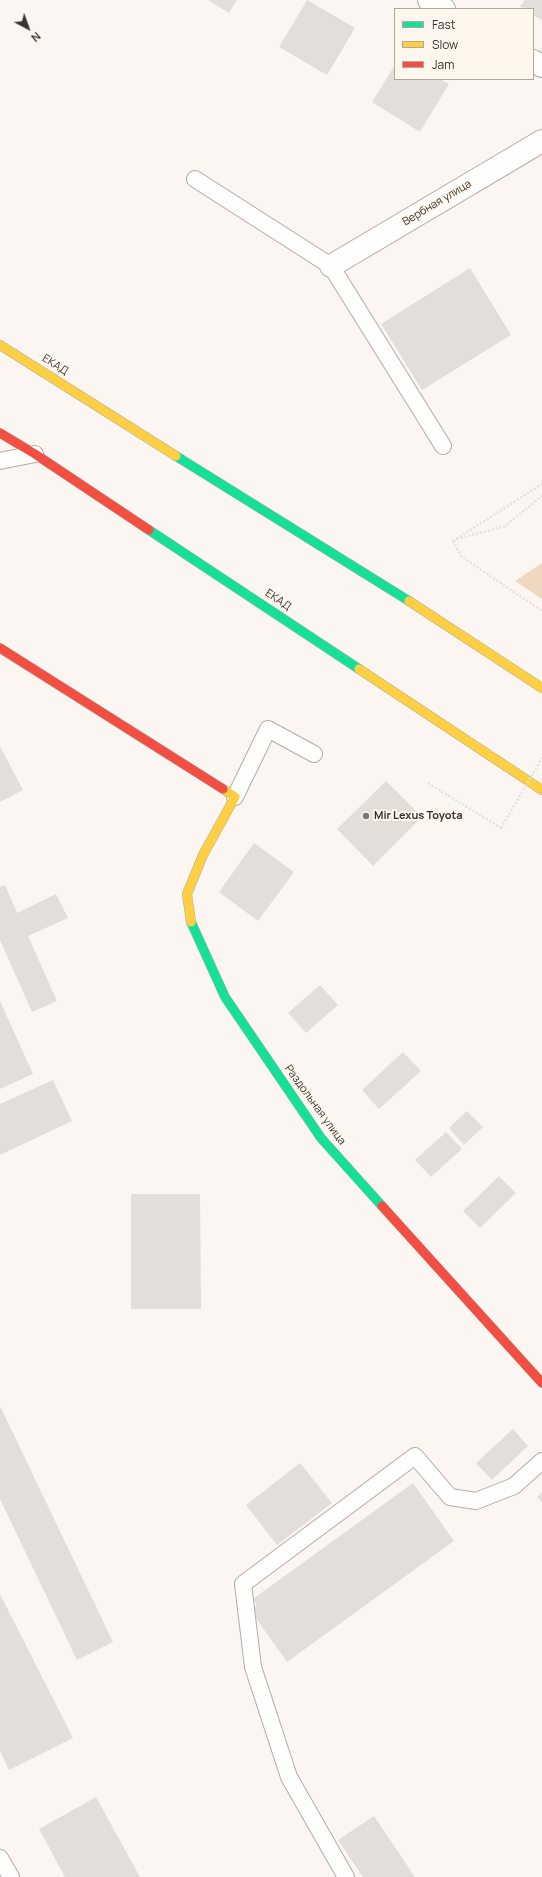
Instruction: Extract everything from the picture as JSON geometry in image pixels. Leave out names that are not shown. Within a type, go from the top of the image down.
[{"type":"main road","name":"ЕКАД","points":[[0,345],[389,589],[542,688]]},
{"type":"main road","name":"ЕКАД","points":[[0,433],[36,454],[542,790]]},
{"type":"main road","points":[[0,648],[235,797]]},
{"type":"main road","name":"Раздольная улица","points":[[235,797],[202,855],[187,894],[191,925],[224,997],[322,1138],[542,1383]]},
{"type":"street","points":[[428,0],[442,8]]},
{"type":"street","name":"Вербная улица","points":[[332,266],[542,141]]},
{"type":"lane","points":[[195,179],[332,266],[444,446]]},
{"type":"lane","points":[[0,460],[36,454]]},
{"type":"lane","points":[[235,797],[268,729],[314,754]]},
{"type":"lane","points":[[346,1877],[289,1777],[253,1668],[243,1584],[415,1456],[450,1497],[476,1500],[514,1486],[542,1461]]},
{"type":"lane","points":[[0,1858],[10,1877]]},
{"type":"path","points":[[453,541],[542,484]]},
{"type":"path","points":[[453,541],[505,526],[542,496]]},
{"type":"path","points":[[453,541],[461,556],[542,611]]},
{"type":"path","points":[[428,783],[502,828],[542,758]]},
{"type":"shaded area","points":[[542,563],[542,599],[515,581]]},
{"type":"building","points":[[208,0],[237,0],[229,13]]},
{"type":"building","points":[[307,0],[355,28],[327,75],[279,47]]},
{"type":"building","points":[[525,0],[542,0],[542,20],[534,16],[534,8],[520,7]]},
{"type":"building","points":[[394,67],[394,80],[442,80],[449,84],[420,132],[372,102]]},
{"type":"building","points":[[470,268],[511,335],[422,390],[381,324]]},
{"type":"building","points":[[0,746],[23,790],[0,802]]},
{"type":"building","points":[[386,781],[422,817],[373,866],[337,829]]},
{"type":"building","points":[[254,843],[294,872],[258,921],[219,892]]},
{"type":"building","points":[[5,885],[17,913],[56,894],[68,918],[28,936],[57,1001],[32,1012],[0,940],[0,887]]},
{"type":"building","points":[[320,985],[338,1005],[306,1033],[288,1013]]},
{"type":"building","points":[[0,1001],[33,1074],[0,1089]]},
{"type":"building","points":[[403,1052],[421,1071],[379,1109],[362,1090]]},
{"type":"building","points":[[53,1080],[72,1121],[0,1155],[0,1104]]},
{"type":"building","points":[[467,1111],[483,1127],[464,1145],[449,1128]]},
{"type":"building","points":[[446,1132],[462,1149],[431,1177],[415,1160]]},
{"type":"building","points":[[499,1176],[516,1193],[480,1228],[463,1211]]},
{"type":"building","points":[[131,1194],[200,1194],[201,1309],[131,1309]]},
{"type":"building","points":[[0,1406],[113,1642],[77,1660],[0,1499]]},
{"type":"building","points":[[513,1429],[528,1446],[492,1480],[476,1463]]},
{"type":"building","points":[[300,1463],[332,1503],[277,1545],[246,1505]]},
{"type":"building","points":[[413,1483],[454,1541],[287,1662],[250,1610],[257,1605],[253,1599]]},
{"type":"building","points":[[542,1492],[542,1502],[537,1497]]},
{"type":"building","points":[[0,1594],[73,1738],[9,1770],[0,1751]]},
{"type":"building","points":[[96,1797],[140,1877],[65,1877],[39,1829]]},
{"type":"building","points":[[374,1816],[415,1877],[363,1877],[338,1840]]},
{"type":"traffic: fast","points":[[176,456],[409,601]]},
{"type":"traffic: fast","points":[[149,530],[359,669]]},
{"type":"traffic: fast","points":[[191,922],[225,997],[321,1138],[382,1206]]},
{"type":"traffic: slow","points":[[0,345],[176,456]]},
{"type":"traffic: slow","points":[[409,601],[542,688]]},
{"type":"traffic: slow","points":[[359,669],[542,790]]},
{"type":"traffic: slow","points":[[191,922],[187,894],[203,855],[235,797],[223,789]]},
{"type":"traffic: jam","points":[[0,433],[35,454],[149,530]]},
{"type":"traffic: jam","points":[[0,648],[223,789]]},
{"type":"traffic: jam","points":[[382,1206],[542,1383]]},
{"type":"place","name":"Mir Lexus Toyota","points":[[366,816]]}]
